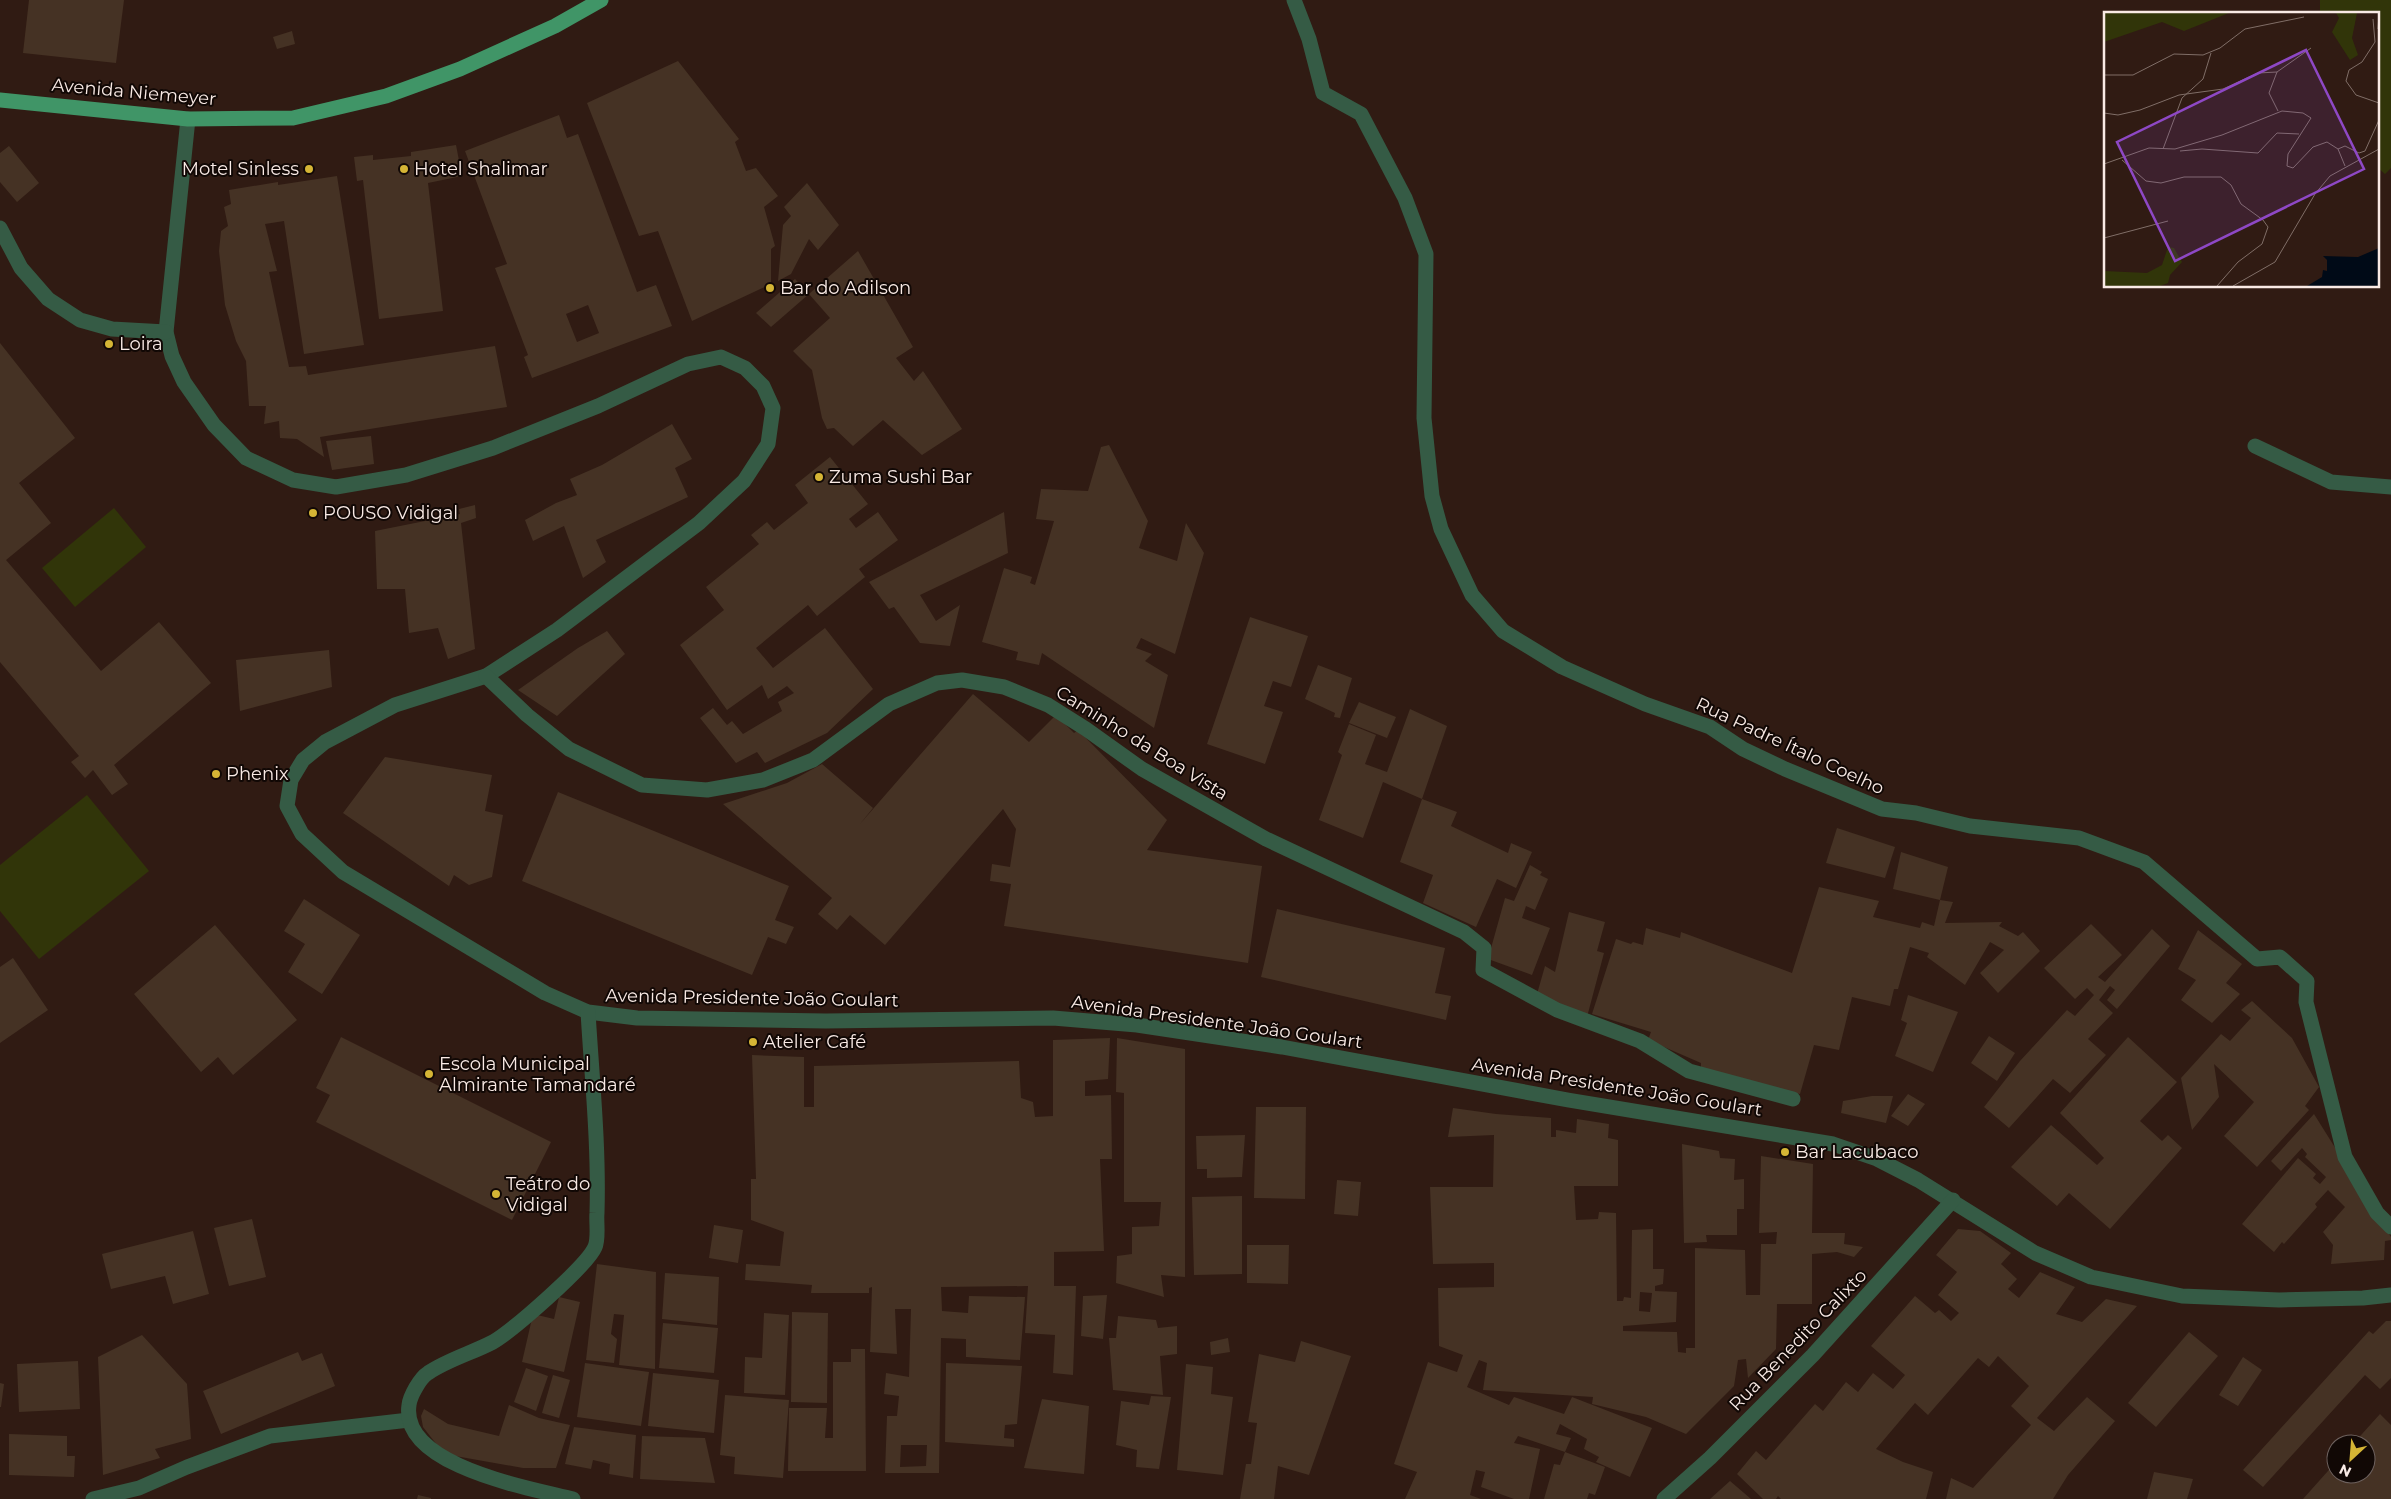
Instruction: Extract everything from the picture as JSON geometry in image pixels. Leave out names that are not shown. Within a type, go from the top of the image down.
[{"type":"main road","name":"Avenida Niemeyer","points":[[0,100],[188,119],[293,118],[386,96],[460,69],[555,26],[601,0]]},
{"type":"street","name":"Rua Padre Ítalo Coelho","points":[[1294,0],[1309,39],[1323,93],[1361,114],[1405,198],[1426,254],[1424,410],[1432,496],[1441,529],[1472,595],[1503,631],[1562,667],[1645,704],[1710,727],[1743,748],[1785,769],[1882,809],[1916,813],[1970,826],[2079,838],[2144,862],[2257,959],[2280,957],[2306,981],[2306,1002],[2345,1157],[2377,1213],[2391,1227]]},
{"type":"street","name":"Avenida Presidente João Goulart","points":[[188,119],[166,332],[172,356],[184,382],[214,425],[246,458],[293,480],[336,487],[406,475],[493,448],[598,406],[688,364],[721,358],[745,368],[763,386],[773,408],[768,444],[744,481],[699,523],[557,630],[486,676],[395,705],[325,742],[304,760],[291,780],[287,806],[302,834],[343,872],[545,992],[588,1012],[637,1018],[826,1021],[1053,1018],[1137,1026],[1282,1047],[1568,1100],[1833,1144],[1877,1159],[1953,1200],[2035,1253],[2100,1279],[2182,1296],[2279,1300],[2363,1298],[2391,1295]]},
{"type":"street","points":[[0,228],[21,268],[48,299],[80,320],[112,330],[166,332]]},
{"type":"street","points":[[2255,446],[2331,482],[2391,487]]},
{"type":"street","name":"Caminho da Boa Vista","points":[[486,676],[527,715],[577,753],[642,785],[707,790],[762,780],[813,760],[889,704],[937,683],[962,680],[1004,687],[1048,705],[1086,729],[1142,769],[1266,840],[1464,932],[1484,948],[1483,970],[1557,1010],[1640,1041],[1688,1071],[1793,1099]]},
{"type":"street","points":[[573,1499],[506,1482],[450,1462],[422,1443],[409,1420],[410,1399],[427,1374],[495,1341],[564,1284],[596,1246],[598,1174],[588,1012]]},
{"type":"street","name":"Rua Benedito Calixto","points":[[1664,1499],[1710,1458],[1813,1355],[1953,1200]]},
{"type":"street","points":[[93,1499],[139,1488],[187,1467],[270,1436],[409,1420]]},
{"type":"green space","points":[[2320,0],[2391,0],[2391,168],[2385,174],[2378,168],[2378,12],[2320,12]]},
{"type":"green space","points":[[114,508],[146,547],[75,607],[42,568]]},
{"type":"green space","points":[[87,795],[149,871],[39,959],[0,911],[0,865]]},
{"type":"building","points":[[29,0],[124,0],[116,63],[23,53]]},
{"type":"building","points":[[292,31],[295,44],[277,49],[273,37]]},
{"type":"building","points":[[678,61],[739,139],[735,142],[746,171],[756,168],[778,196],[764,207],[775,246],[771,249],[771,284],[692,321],[658,231],[639,236],[587,103]]},
{"type":"building","points":[[559,115],[567,138],[578,134],[637,292],[656,285],[672,326],[532,378],[524,357],[528,355],[495,268],[507,264],[465,151]],"holes":[[[588,305],[599,333],[577,342],[566,314]]]},
{"type":"building","points":[[456,145],[462,176],[428,183],[443,311],[379,319],[363,180],[357,181],[354,157],[373,155],[373,160],[411,156],[411,152]]},
{"type":"building","points":[[9,146],[39,183],[17,202],[0,182],[0,153]]},
{"type":"building","points":[[337,176],[364,345],[304,354],[284,221],[265,224],[277,271],[269,272],[289,367],[306,366],[308,375],[495,346],[507,407],[320,437],[324,457],[297,439],[280,438],[279,421],[264,424],[266,406],[249,406],[246,361],[236,341],[225,305],[219,251],[221,231],[228,226],[224,207],[231,204],[229,190],[278,182],[278,185]]},
{"type":"building","points":[[807,183],[839,225],[818,250],[809,239],[791,274],[778,281],[783,225],[791,216],[784,207]]},
{"type":"building","points":[[858,251],[913,347],[896,358],[914,381],[923,371],[962,429],[922,455],[883,420],[853,446],[834,428],[827,429],[822,418],[812,370],[793,351],[830,318],[809,294]]},
{"type":"building","points":[[795,279],[809,294],[771,327],[756,313]]},
{"type":"building","points":[[0,343],[75,438],[19,483],[51,523],[6,560],[101,671],[159,622],[211,683],[114,765],[128,784],[112,795],[93,770],[85,778],[71,762],[79,756],[0,662]]},
{"type":"building","points":[[672,424],[692,459],[675,468],[688,497],[596,540],[606,562],[583,578],[564,526],[533,541],[525,520],[556,503],[577,495],[570,479],[602,465]]},
{"type":"building","points":[[371,436],[374,464],[332,470],[326,441]]},
{"type":"building","points":[[1109,445],[1148,521],[1139,548],[1177,561],[1186,523],[1204,553],[1175,654],[1141,638],[1136,648],[1152,654],[1145,661],[1168,675],[1154,728],[1042,653],[1039,665],[1016,660],[1018,652],[982,642],[1004,568],[1032,577],[1030,583],[1035,585],[1054,521],[1036,519],[1041,489],[1088,491],[1101,447]]},
{"type":"building","points":[[830,457],[868,504],[849,519],[856,528],[878,512],[898,540],[859,569],[865,577],[817,616],[808,605],[756,648],[773,668],[825,628],[873,689],[827,733],[765,763],[757,752],[736,763],[700,718],[713,708],[727,725],[732,721],[743,734],[782,711],[778,702],[794,693],[787,686],[768,699],[762,685],[727,710],[680,645],[724,610],[706,587],[759,544],[751,535],[767,522],[774,530],[808,503],[795,485]]},
{"type":"building","points":[[475,505],[476,518],[461,523],[475,649],[448,659],[438,628],[409,633],[405,589],[377,589],[375,531],[460,514],[459,509]]},
{"type":"building","points":[[1004,512],[1008,553],[920,595],[936,621],[960,605],[950,646],[920,643],[894,607],[889,609],[869,582]]},
{"type":"building","points":[[1250,617],[1308,636],[1291,687],[1273,681],[1264,706],[1283,712],[1265,764],[1207,744]]},
{"type":"building","points":[[607,631],[625,654],[557,716],[518,690],[578,648]]},
{"type":"building","points":[[329,650],[332,687],[240,711],[236,660]]},
{"type":"building","points":[[1318,665],[1352,678],[1340,718],[1334,717],[1335,713],[1305,699]]},
{"type":"building","points":[[973,694],[1029,742],[1056,715],[1074,733],[1078,730],[1167,820],[1147,850],[1262,866],[1248,963],[1004,926],[1011,884],[990,881],[992,864],[1010,867],[1016,829],[1003,809],[885,945],[850,915],[837,930],[818,914],[832,898],[723,804],[787,783],[822,764],[873,808],[860,824]]},
{"type":"building","points":[[1359,702],[1396,717],[1387,738],[1349,723]]},
{"type":"building","points":[[1410,709],[1447,726],[1422,799],[1383,782],[1363,838],[1319,820],[1342,755],[1338,752],[1349,724],[1376,735],[1365,764],[1387,772]]},
{"type":"building","points":[[385,757],[492,775],[485,811],[503,815],[492,877],[469,885],[454,875],[449,886],[343,813]]},
{"type":"building","points":[[558,792],[789,886],[775,920],[794,927],[786,944],[768,937],[752,975],[522,881]]},
{"type":"building","points":[[1422,799],[1457,812],[1451,826],[1508,853],[1511,843],[1532,852],[1516,888],[1497,879],[1476,927],[1423,903],[1433,875],[1400,862]]},
{"type":"building","points":[[1837,828],[1895,847],[1885,878],[1826,863]]},
{"type":"building","points":[[1901,852],[1948,867],[1940,900],[1893,889]]},
{"type":"building","points":[[1530,865],[1542,872],[1540,875],[1548,879],[1535,910],[1526,906],[1522,918],[1550,928],[1532,975],[1488,959],[1505,898],[1514,901]]},
{"type":"building","points":[[1819,887],[1879,901],[1873,917],[1920,928],[1922,922],[1934,926],[1940,900],[1953,902],[1945,923],[2002,922],[1999,926],[2018,936],[2023,932],[2040,951],[1998,993],[1980,973],[2004,950],[1990,942],[1965,985],[1927,957],[1929,953],[1910,947],[1898,989],[1894,989],[1890,1006],[1852,997],[1839,1050],[1814,1045],[1800,1094],[1760,1086],[1701,1068],[1701,1063],[1648,1040],[1651,1032],[1592,1014],[1616,939],[1631,944],[1633,942],[1643,945],[1646,928],[1680,938],[1681,932],[1792,973]]},
{"type":"building","points":[[304,899],[360,935],[322,994],[288,972],[305,944],[284,931]]},
{"type":"building","points":[[1277,909],[1445,948],[1435,993],[1451,996],[1446,1020],[1261,977]]},
{"type":"building","points":[[1569,912],[1605,922],[1597,951],[1604,953],[1587,1017],[1537,994],[1545,966],[1555,972]]},
{"type":"building","points":[[2091,924],[2122,955],[2098,977],[2105,982],[2152,929],[2170,946],[2117,1009],[2107,1000],[2115,990],[2110,986],[2099,1000],[2113,1013],[2088,1039],[2106,1055],[2070,1093],[2053,1079],[2009,1128],[1984,1107],[2020,1061],[2067,1010],[2075,1016],[2094,995],[2087,988],[2075,999],[2044,968]]},
{"type":"building","points":[[215,925],[297,1020],[233,1075],[218,1057],[201,1072],[134,994]]},
{"type":"building","points":[[2198,930],[2242,964],[2226,983],[2240,994],[2212,1023],[2181,1000],[2196,980],[2178,969]]},
{"type":"building","points":[[13,958],[48,1010],[0,1043],[0,967]]},
{"type":"building","points":[[1908,995],[1958,1012],[1933,1072],[1895,1056],[1907,1023],[1901,1020]]},
{"type":"building","points":[[2252,1001],[2292,1038],[2319,1087],[2305,1106],[2309,1110],[2257,1167],[2224,1136],[2254,1102],[2214,1064],[2219,1097],[2192,1130],[2181,1078],[2221,1034],[2230,1041],[2251,1018],[2241,1010]]},
{"type":"building","points":[[1989,1036],[2015,1053],[1997,1081],[1971,1063]]},
{"type":"building","points":[[341,1037],[551,1142],[512,1220],[316,1122],[330,1095],[316,1088]]},
{"type":"building","points":[[2128,1037],[2177,1082],[2140,1121],[2162,1141],[2168,1135],[2182,1148],[2110,1229],[2069,1193],[2057,1206],[2011,1167],[2051,1125],[2097,1165],[2104,1158],[2060,1113]]},
{"type":"building","points":[[1110,1038],[1108,1079],[1085,1081],[1085,1096],[1111,1095],[1112,1159],[1100,1159],[1104,1251],[1054,1252],[1054,1286],[1076,1286],[1073,1375],[1053,1373],[1055,1335],[1025,1333],[1028,1286],[941,1287],[942,1311],[968,1313],[969,1296],[1025,1297],[1020,1360],[966,1357],[966,1339],[941,1338],[939,1473],[885,1473],[887,1416],[897,1416],[899,1396],[884,1394],[886,1373],[909,1377],[911,1309],[895,1309],[897,1354],[870,1352],[872,1287],[869,1288],[869,1293],[811,1293],[812,1285],[745,1280],[746,1264],[780,1266],[784,1232],[751,1220],[751,1179],[756,1179],[752,1055],[804,1057],[804,1107],[814,1107],[814,1066],[1019,1061],[1021,1098],[1033,1102],[1035,1117],[1053,1116],[1053,1040]],"holes":[[[901,1445],[927,1445],[926,1466],[900,1467]]]},
{"type":"building","points":[[1117,1038],[1185,1049],[1185,1277],[1161,1275],[1164,1297],[1116,1283],[1117,1256],[1132,1254],[1132,1227],[1159,1226],[1161,1202],[1124,1202],[1124,1093],[1116,1092]]},
{"type":"building","points":[[1908,1094],[1925,1104],[1908,1126],[1891,1116]]},
{"type":"building","points":[[1872,1096],[1893,1096],[1886,1123],[1841,1113],[1843,1101]]},
{"type":"building","points":[[1256,1107],[1306,1107],[1305,1199],[1254,1198]]},
{"type":"building","points":[[1453,1108],[1496,1114],[1551,1118],[1551,1137],[1556,1137],[1556,1130],[1576,1133],[1577,1119],[1609,1124],[1608,1138],[1618,1140],[1618,1186],[1574,1186],[1576,1220],[1598,1219],[1599,1212],[1616,1213],[1617,1301],[1623,1301],[1624,1297],[1631,1298],[1632,1230],[1653,1229],[1653,1269],[1664,1269],[1663,1284],[1655,1286],[1655,1291],[1677,1292],[1676,1322],[1623,1326],[1623,1331],[1677,1332],[1678,1352],[1686,1353],[1686,1348],[1695,1348],[1695,1248],[1745,1250],[1746,1295],[1760,1295],[1761,1244],[1776,1244],[1777,1232],[1759,1233],[1761,1156],[1813,1164],[1812,1233],[1845,1233],[1844,1244],[1863,1247],[1854,1257],[1837,1252],[1812,1254],[1812,1304],[1777,1304],[1776,1349],[1748,1378],[1746,1359],[1738,1360],[1734,1386],[1686,1434],[1646,1417],[1592,1404],[1593,1397],[1483,1390],[1487,1363],[1479,1360],[1467,1387],[1509,1405],[1514,1397],[1564,1414],[1572,1397],[1652,1428],[1630,1477],[1596,1462],[1599,1457],[1584,1449],[1587,1439],[1560,1424],[1556,1434],[1571,1438],[1565,1452],[1518,1436],[1514,1443],[1540,1449],[1529,1499],[1514,1499],[1481,1487],[1485,1472],[1476,1470],[1470,1495],[1481,1499],[1405,1499],[1417,1472],[1394,1464],[1428,1362],[1457,1372],[1463,1355],[1439,1346],[1438,1288],[1494,1287],[1494,1263],[1433,1264],[1430,1187],[1493,1187],[1494,1135],[1448,1137]],"holes":[[[1640,1292],[1652,1293],[1650,1312],[1639,1311]]]},
{"type":"building","points":[[2314,1114],[2391,1237],[2391,1240],[2385,1241],[2384,1260],[2331,1264],[2333,1245],[2323,1232],[2345,1207],[2328,1190],[2315,1204],[2317,1207],[2284,1244],[2282,1242],[2274,1252],[2242,1224],[2298,1158],[2316,1174],[2313,1178],[2320,1184],[2326,1177],[2305,1157],[2307,1154],[2302,1148],[2281,1171],[2271,1161]]},
{"type":"building","points":[[1245,1135],[1242,1177],[1207,1178],[1207,1169],[1197,1169],[1196,1136]]},
{"type":"building","points":[[1682,1144],[1719,1151],[1720,1158],[1735,1159],[1734,1180],[1744,1179],[1744,1209],[1737,1209],[1737,1235],[1706,1235],[1707,1242],[1684,1243]]},
{"type":"building","points":[[1337,1180],[1361,1182],[1358,1216],[1334,1214]]},
{"type":"building","points":[[1242,1196],[1242,1274],[1194,1275],[1192,1197]]},
{"type":"building","points":[[252,1219],[266,1277],[229,1286],[214,1228]]},
{"type":"building","points":[[714,1225],[743,1230],[738,1263],[709,1258]]},
{"type":"building","points":[[1958,1229],[1980,1231],[2011,1253],[2001,1264],[2017,1279],[2008,1289],[2019,1298],[2040,1272],[2075,1287],[2056,1314],[2082,1322],[2106,1299],[2137,1306],[2037,1418],[2054,1431],[2087,1397],[2115,1421],[2068,1475],[2053,1499],[1946,1499],[1951,1478],[1973,1488],[2031,1425],[2011,1406],[2029,1386],[1998,1356],[1989,1367],[1978,1358],[1928,1415],[1915,1403],[1876,1449],[1903,1462],[1933,1472],[1926,1499],[1781,1499],[1778,1496],[1776,1499],[1763,1499],[1737,1474],[1756,1451],[1766,1460],[1815,1404],[1823,1411],[1846,1382],[1858,1392],[1873,1373],[1893,1389],[1905,1375],[1871,1346],[1915,1296],[1935,1313],[1939,1310],[1951,1321],[1959,1313],[1938,1295],[1957,1272],[1936,1255]]},
{"type":"building","points":[[193,1231],[209,1294],[173,1304],[165,1276],[111,1289],[102,1254]]},
{"type":"building","points":[[1247,1245],[1289,1245],[1288,1284],[1247,1283]]},
{"type":"building","points":[[597,1264],[656,1272],[655,1369],[619,1365],[624,1315],[614,1314],[611,1334],[617,1339],[614,1363],[586,1360]]},
{"type":"building","points":[[665,1273],[719,1277],[717,1325],[662,1319]]},
{"type":"building","points":[[1107,1295],[1103,1339],[1081,1336],[1083,1296]]},
{"type":"building","points":[[559,1297],[580,1302],[564,1372],[522,1362],[533,1314],[554,1319]]},
{"type":"building","points":[[792,1312],[828,1313],[827,1403],[791,1402]]},
{"type":"building","points":[[764,1313],[789,1315],[785,1395],[744,1393],[745,1357],[762,1358]]},
{"type":"building","points":[[1118,1316],[1156,1320],[1158,1328],[1177,1326],[1177,1354],[1160,1356],[1163,1395],[1113,1390],[1109,1338],[1116,1338]]},
{"type":"building","points":[[2386,1321],[2391,1321],[2391,1378],[2380,1389],[2365,1375],[2263,1487],[2243,1470],[2369,1331],[2373,1334]]},
{"type":"building","points":[[663,1323],[718,1328],[714,1373],[659,1368]]},
{"type":"building","points":[[2189,1332],[2218,1356],[2156,1427],[2128,1403]]},
{"type":"building","points":[[142,1335],[187,1384],[191,1439],[155,1449],[160,1458],[103,1475],[98,1357]]},
{"type":"building","points":[[1228,1338],[1230,1352],[1211,1355],[1210,1342]]},
{"type":"building","points":[[1301,1341],[1351,1356],[1309,1475],[1278,1466],[1274,1499],[1240,1499],[1246,1464],[1251,1464],[1257,1423],[1248,1422],[1259,1354],[1295,1362]]},
{"type":"building","points":[[851,1349],[865,1349],[866,1471],[788,1471],[789,1408],[827,1408],[825,1438],[833,1438],[833,1362],[851,1362]]},
{"type":"building","points":[[298,1352],[302,1361],[322,1353],[335,1386],[221,1434],[203,1391]]},
{"type":"building","points":[[2243,1357],[2262,1370],[2238,1406],[2219,1395]]},
{"type":"building","points":[[78,1361],[80,1409],[19,1412],[17,1364]]},
{"type":"building","points":[[585,1363],[649,1372],[641,1426],[577,1417]]},
{"type":"building","points":[[946,1363],[1022,1366],[1017,1424],[1005,1425],[1004,1438],[1014,1439],[1014,1447],[945,1442]]},
{"type":"building","points":[[1186,1364],[1213,1367],[1211,1394],[1233,1397],[1223,1475],[1177,1470]]},
{"type":"building","points":[[526,1368],[548,1376],[536,1411],[514,1402]]},
{"type":"building","points":[[653,1373],[719,1380],[714,1433],[648,1426]]},
{"type":"building","points":[[553,1375],[570,1380],[559,1418],[542,1413]]},
{"type":"building","points":[[0,1383],[4,1384],[1,1407],[0,1407]]},
{"type":"building","points":[[725,1395],[789,1400],[783,1478],[734,1474],[735,1457],[720,1455]]},
{"type":"building","points":[[1151,1396],[1171,1397],[1159,1469],[1136,1467],[1137,1450],[1116,1445],[1121,1401],[1149,1405]]},
{"type":"building","points":[[1042,1399],[1089,1406],[1084,1474],[1024,1468]]},
{"type":"building","points":[[509,1405],[539,1418],[570,1425],[556,1468],[523,1468],[444,1454],[423,1427],[421,1416],[424,1409],[448,1424],[499,1436]]},
{"type":"building","points":[[2380,1414],[2391,1425],[2391,1499],[2303,1499],[2326,1473],[2326,1484],[2376,1484],[2376,1434],[2362,1434]]},
{"type":"building","points":[[574,1427],[636,1435],[633,1478],[609,1474],[610,1464],[593,1460],[591,1469],[565,1464]]},
{"type":"building","points":[[9,1434],[67,1436],[67,1456],[75,1456],[74,1477],[9,1475]]},
{"type":"building","points":[[642,1436],[705,1438],[715,1483],[640,1479]]},
{"type":"building","points":[[1565,1452],[1605,1467],[1595,1495],[1589,1493],[1587,1499],[1544,1499],[1554,1464],[1560,1465]]},
{"type":"building","points":[[2154,1472],[2193,1479],[2187,1499],[2147,1499]]},
{"type":"building","points":[[1730,1481],[1751,1499],[1710,1499]]},
{"type":"building","points":[[418,1495],[431,1498],[431,1499],[417,1499]]},
{"type":"place","name":"Motel Sinless","points":[[309,169]]},
{"type":"place","name":"Hotel Shalimar","points":[[404,169]]},
{"type":"place","name":"Bar do Adilson","points":[[770,288]]},
{"type":"place","name":"Loira","points":[[109,344]]},
{"type":"place","name":"Zuma Sushi Bar","points":[[819,477]]},
{"type":"place","name":"POUSO Vidigal","points":[[313,513]]},
{"type":"place","name":"Phenix","points":[[216,774]]},
{"type":"place","name":"Atelier Café","points":[[753,1042]]},
{"type":"place","name":"Escola Municipal Almirante Tamandaré","points":[[429,1074]]},
{"type":"place","name":"Bar Lacubaco","points":[[1785,1152]]},
{"type":"place","name":"Teátro do Vidigal","points":[[496,1194]]}]
